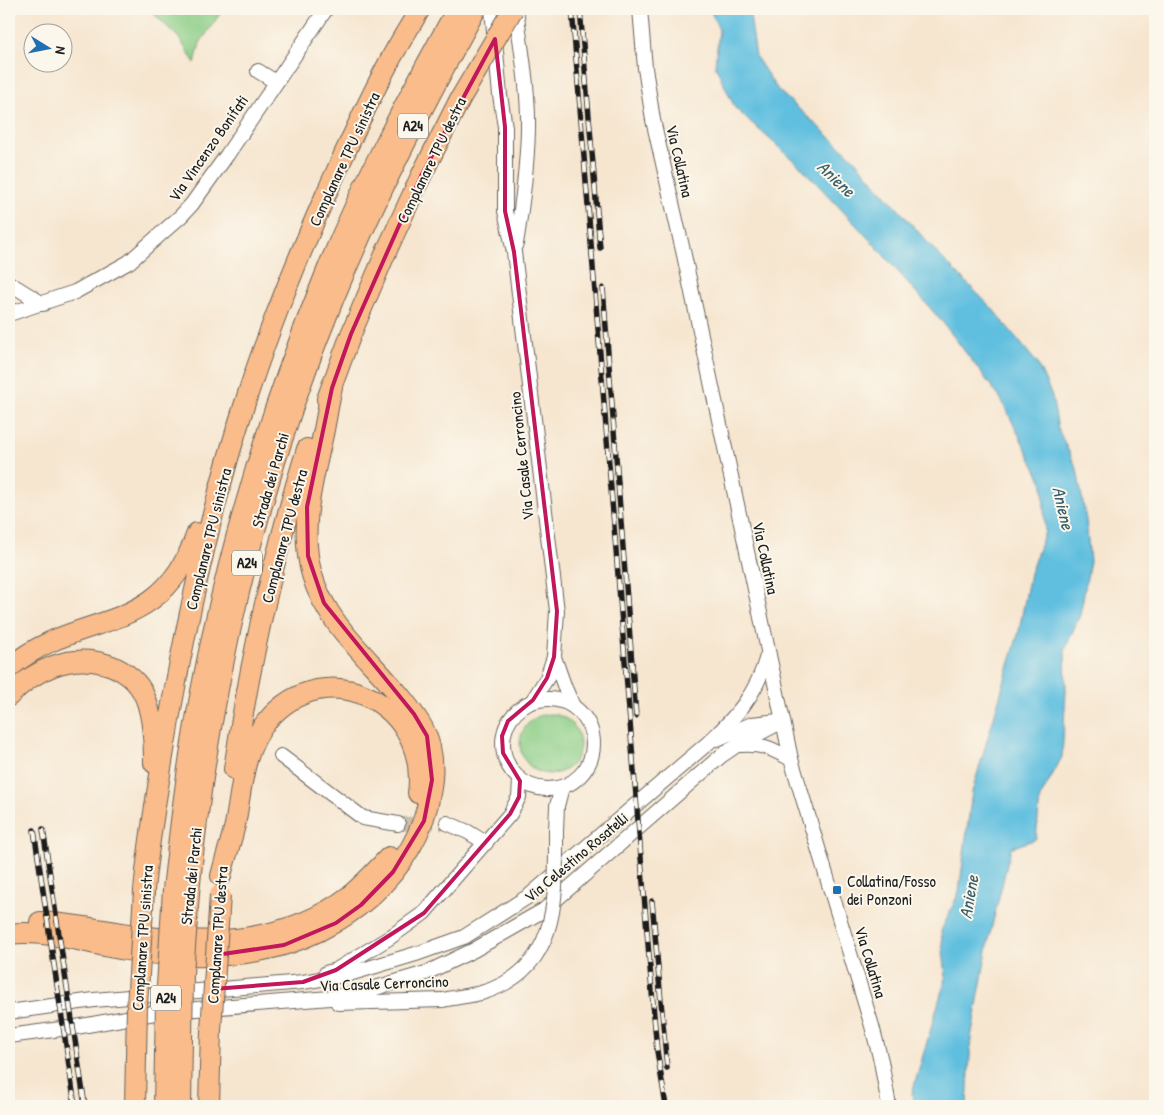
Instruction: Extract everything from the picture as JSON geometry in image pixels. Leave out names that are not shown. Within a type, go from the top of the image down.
[{"type":"highway","name":"Complanare TPU sinistra","points":[[136,1106],[137,999],[144,891],[152,818],[180,658],[196,581],[226,463],[244,404],[282,298],[309,232],[387,65],[420,9]]},
{"type":"highway","name":"Strada dei Parchi","points":[[347,245],[388,139],[417,81],[457,9]]},
{"type":"highway","name":"Strada dei Parchi","points":[[181,1106],[181,892],[185,790],[195,727],[220,601],[238,531],[283,385],[312,308],[393,166],[476,9]]},
{"type":"highway","name":"Complanare TPU destra","points":[[209,1106],[211,1030],[220,886],[237,747],[250,671],[289,506],[312,434],[332,388],[351,334],[386,252],[421,176],[460,99],[514,9]]},
{"type":"highway","points":[[9,934],[25,933],[55,936],[126,950],[168,955],[237,954],[275,948],[316,933],[353,912],[378,889],[398,866],[413,843],[424,821],[432,780],[432,753],[425,732],[401,698],[350,640],[329,612],[316,586],[308,556],[307,507],[332,388]]},
{"type":"highway","points":[[9,668],[22,657],[44,645],[118,619],[134,611],[151,600],[171,582],[186,562],[193,546],[222,450],[244,404]]},
{"type":"highway","points":[[9,696],[36,674],[67,662],[87,660],[117,668],[127,674],[136,682],[144,696],[152,729],[154,767],[152,818]]},
{"type":"highway","points":[[9,922],[56,923],[154,938],[214,941],[251,937],[278,931],[298,925],[324,913],[361,886],[389,857],[401,839],[414,810],[418,789],[418,763],[409,736],[393,714],[370,696],[347,689],[332,688],[308,692],[296,697],[268,720],[259,731],[247,758],[220,886]]},
{"type":"highway","name":"Strada dei Parchi","points":[[164,1106],[166,1010],[181,892]]},
{"type":"street","name":"Via Vincenzo Bonifati","points":[[9,314],[44,304],[75,292],[129,262],[181,216],[192,204],[227,155],[326,9]]},
{"type":"street","name":"Via Casale Cerroncino","points":[[303,982],[336,970],[389,938],[424,913],[510,814],[518,797],[520,781],[509,769],[503,753],[502,736],[513,714],[519,708],[534,700],[547,678],[554,657],[557,610],[514,252],[506,211],[505,127],[492,9]]},
{"type":"street","name":"Via Casale Cerroncino","points":[[514,9],[527,94],[528,130],[525,178],[514,252]]},
{"type":"street","name":"Via Collatina","points":[[640,9],[645,68],[653,120],[686,264],[791,759],[872,1026],[881,1061],[889,1106]]},
{"type":"street","points":[[258,71],[276,82]]},
{"type":"street","points":[[9,283],[44,304]]},
{"type":"street","name":"Via Celestino Rosatelli","points":[[9,1012],[94,1000],[303,982],[349,974],[419,954],[464,937],[529,896],[708,743],[736,715],[752,694],[768,653]]},
{"type":"street","name":"Via Casale Cerroncino","points":[[258,1004],[443,1000],[481,992],[502,984],[519,973],[534,956],[549,928],[554,906],[557,806],[562,787],[575,780],[585,770],[592,757],[593,743],[591,728],[584,716],[573,706],[564,688],[554,657]]},
{"type":"street","points":[[534,700],[547,698],[561,700],[573,706]]},
{"type":"street","name":"Via Celestino Rosatelli","points":[[708,743],[752,724],[783,721]]},
{"type":"street","name":"Via Celestino Rosatelli","points":[[9,1036],[76,1028],[160,1012],[330,998],[362,992],[426,973],[474,950],[544,910],[693,779],[737,745],[783,721]]},
{"type":"street","points":[[737,745],[751,744],[764,746],[791,759]]},
{"type":"street","points":[[281,756],[363,818],[398,824]]},
{"type":"street","points":[[520,781],[533,788],[548,790],[562,787]]},
{"type":"street","points":[[447,823],[468,832],[486,843]]},
{"type":"highlighted area","points":[[495,39],[505,127],[505,211],[514,252],[557,611],[554,657],[547,678],[533,700],[508,721],[502,736],[503,753],[520,781],[519,797],[510,814],[424,913],[336,970],[303,982],[213,989],[216,955],[284,945],[336,923],[361,905],[393,872],[424,821],[432,780],[427,736],[414,714],[324,603],[308,556],[307,507],[332,388],[351,334],[421,176]]},
{"type":"green space","points":[[149,9],[223,9],[200,43],[195,63],[179,38]]},
{"type":"green space","points":[[544,714],[556,714],[567,719],[575,727],[580,738],[578,756],[567,769],[556,774],[544,774],[533,769],[525,761],[520,750],[520,738],[525,727],[533,719]]},
{"type":"water","name":"Aniene","points":[[710,9],[749,9],[756,57],[778,90],[853,158],[937,253],[991,307],[1037,363],[1052,396],[1058,429],[1077,469],[1086,520],[1090,561],[1080,615],[1065,649],[1066,691],[1062,757],[1040,798],[1036,839],[1011,848],[990,934],[971,1038],[967,1106],[914,1106],[912,1093],[946,977],[941,931],[959,892],[972,792],[1019,631],[1030,573],[1045,532],[1043,484],[1001,399],[944,324],[874,244],[802,168],[735,108],[715,65],[719,30]]},
{"type":"tunnel","points":[[398,824],[447,823]]},
{"type":"railway","points":[[572,9],[657,1051],[666,1106]]},
{"type":"railway","points":[[580,9],[600,248]]},
{"type":"railway","points":[[603,288],[636,716]]},
{"type":"railway","points":[[43,829],[85,1106]]},
{"type":"railway","points":[[34,830],[75,1106]]},
{"type":"railway","points":[[652,901],[667,1068]]},
{"type":"place","name":"Collatina/Fosso dei Ponzoni","points":[[837,890]]}]
